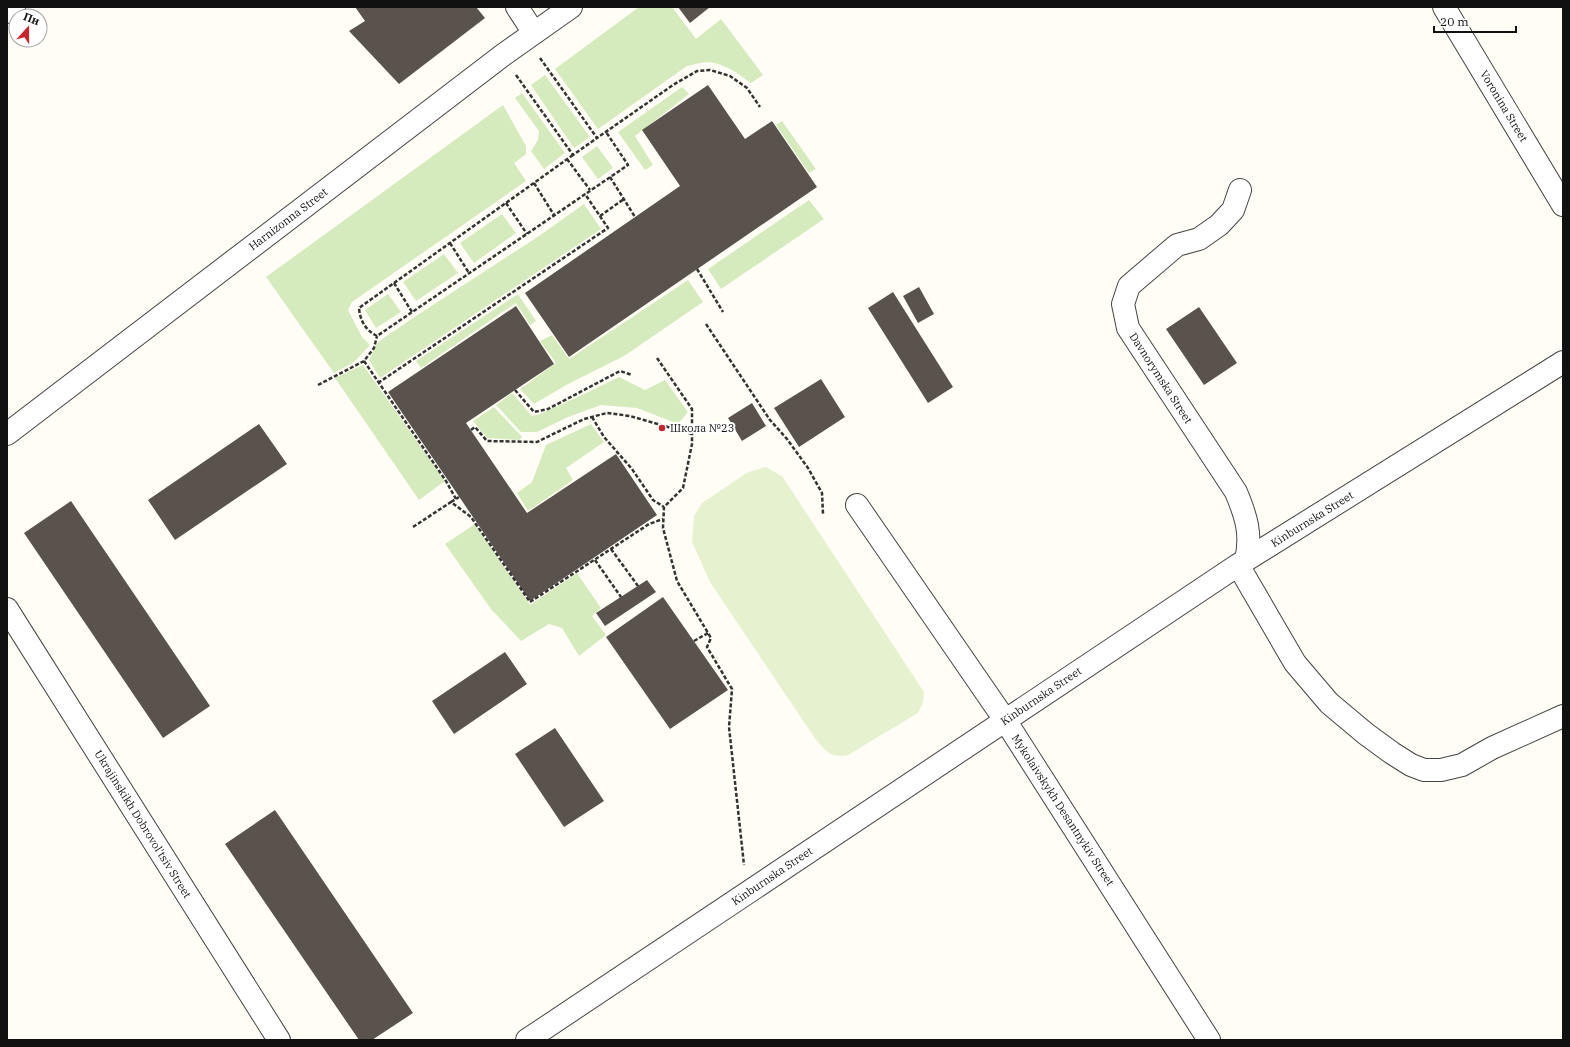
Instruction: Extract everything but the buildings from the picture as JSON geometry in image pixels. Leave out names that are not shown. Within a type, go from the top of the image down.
[{"type":"street","points":[[7,12],[14,7]]},
{"type":"street","points":[[517,7],[530,35]]},
{"type":"street","name":"Harnizonna Street","points":[[7,434],[502,55],[572,7]]},
{"type":"street","name":"Voronina Street","points":[[1444,7],[1563,205]]},
{"type":"street","name":"Davnorymska Street","points":[[1240,190],[1234,210],[1219,225],[1199,238],[1177,245],[1129,286],[1123,304],[1128,328],[1236,492],[1246,518],[1249,548],[1242,563]]},
{"type":"street","name":"Kinburnska Street","points":[[527,1040],[1242,563],[1563,362]]},
{"type":"street","name":"Mykolaivskykh Desantnykiv Street","points":[[857,505],[1005,720],[1209,1040]]},
{"type":"street","points":[[1242,563],[1294,663],[1329,703],[1366,734],[1411,765],[1424,770],[1441,770],[1462,765],[1492,748],[1563,716]]},
{"type":"street","name":"Ukrajinskikh Dobrovol'tsiv Street","points":[[7,609],[279,1040]]},
{"type":"path","points":[[530,35],[597,138]]},
{"type":"path","points":[[502,55],[573,155]]},
{"type":"path","points":[[377,336],[369,332],[360,318],[359,308],[673,85],[697,71],[710,70],[730,76],[747,88],[760,107]]},
{"type":"path","points":[[318,385],[364,361],[374,348],[377,336],[628,164],[606,132]]},
{"type":"path","points":[[567,159],[590,190]]},
{"type":"path","points":[[610,177],[635,217]]},
{"type":"path","points":[[534,183],[554,215]]},
{"type":"path","points":[[378,382],[608,228],[585,194]]},
{"type":"path","points":[[600,216],[624,199]]},
{"type":"path","points":[[506,203],[527,234]]},
{"type":"path","points":[[450,243],[469,273]]},
{"type":"path","points":[[697,269],[723,312]]},
{"type":"path","points":[[394,283],[412,312]]},
{"type":"path","points":[[706,324],[770,420],[788,439],[808,468],[822,493],[823,514]]},
{"type":"path","points":[[657,358],[692,409],[692,444],[683,488],[664,507],[663,528],[677,581],[711,638],[707,647],[732,689],[728,727],[746,893]]},
{"type":"path","points":[[364,361],[458,498],[413,527]]},
{"type":"path","points":[[515,390],[534,412],[548,409],[620,371],[632,375]]},
{"type":"path","points":[[471,430],[475,428],[487,441],[537,442],[584,419],[607,413],[630,416],[692,434]]},
{"type":"path","points":[[592,417],[604,437],[632,469],[653,500],[664,507]]},
{"type":"path","points":[[451,502],[471,517],[530,602],[649,524],[663,519]]},
{"type":"path","points":[[611,549],[638,586]]},
{"type":"path","points":[[595,560],[621,597]]},
{"type":"path","points":[[694,641],[708,633]]},
{"type":"green space","points":[[639,7],[672,7],[696,39],[721,19],[763,75],[751,83],[739,74],[720,64],[712,62],[687,66],[598,129],[555,69]]},
{"type":"green space","points":[[545,75],[590,137],[574,148],[531,85]]},
{"type":"green space","points":[[682,87],[689,94],[635,136],[653,165],[645,170],[618,132]]},
{"type":"green space","points":[[522,93],[565,153],[544,169],[531,151],[538,140],[539,131],[515,98]]},
{"type":"green space","points":[[503,105],[526,146],[526,154],[514,163],[526,181],[352,302],[348,310],[362,337],[370,345],[354,362],[334,373],[266,277]]},
{"type":"green space","points":[[782,121],[816,169],[809,173],[776,125]]},
{"type":"green space","points":[[597,146],[613,168],[598,179],[582,157]]},
{"type":"green space","points":[[809,200],[824,219],[721,289],[708,269]]},
{"type":"green space","points":[[584,204],[601,229],[380,378],[369,360],[378,342],[539,236]]},
{"type":"green space","points":[[502,214],[516,233],[474,263],[460,243]]},
{"type":"green space","points":[[444,254],[458,273],[416,301],[403,282]]},
{"type":"green space","points":[[688,280],[703,302],[624,356],[568,384],[534,404],[520,389],[556,363],[540,341],[552,335],[569,359]]},
{"type":"green space","points":[[388,294],[401,312],[376,328],[365,310]]},
{"type":"green space","points":[[518,294],[536,321],[530,325],[516,303],[421,368],[416,361]]},
{"type":"green space","points":[[363,365],[445,481],[419,500],[335,378]]},
{"type":"green space","points":[[619,377],[645,390],[665,380],[688,412],[678,424],[637,408],[601,405],[568,417],[537,432],[521,432],[496,405],[512,393],[532,416],[540,414]]},
{"type":"green space","points":[[494,407],[522,437],[519,440],[487,438],[473,421]]},
{"type":"green space","points":[[591,424],[604,442],[566,468],[573,480],[528,511],[517,493],[532,482],[546,445]]},
{"type":"green space","points":[[766,467],[782,476],[924,692],[923,702],[918,713],[848,755],[837,756],[828,752],[814,737],[710,582],[692,542],[694,516],[702,503],[748,472]]},
{"type":"green space","points":[[475,524],[530,605],[577,573],[601,608],[592,616],[606,635],[579,656],[562,628],[549,624],[521,641],[491,609],[445,544]]},
{"type":"place","name":"Школа №23","points":[[662,428]]}]
